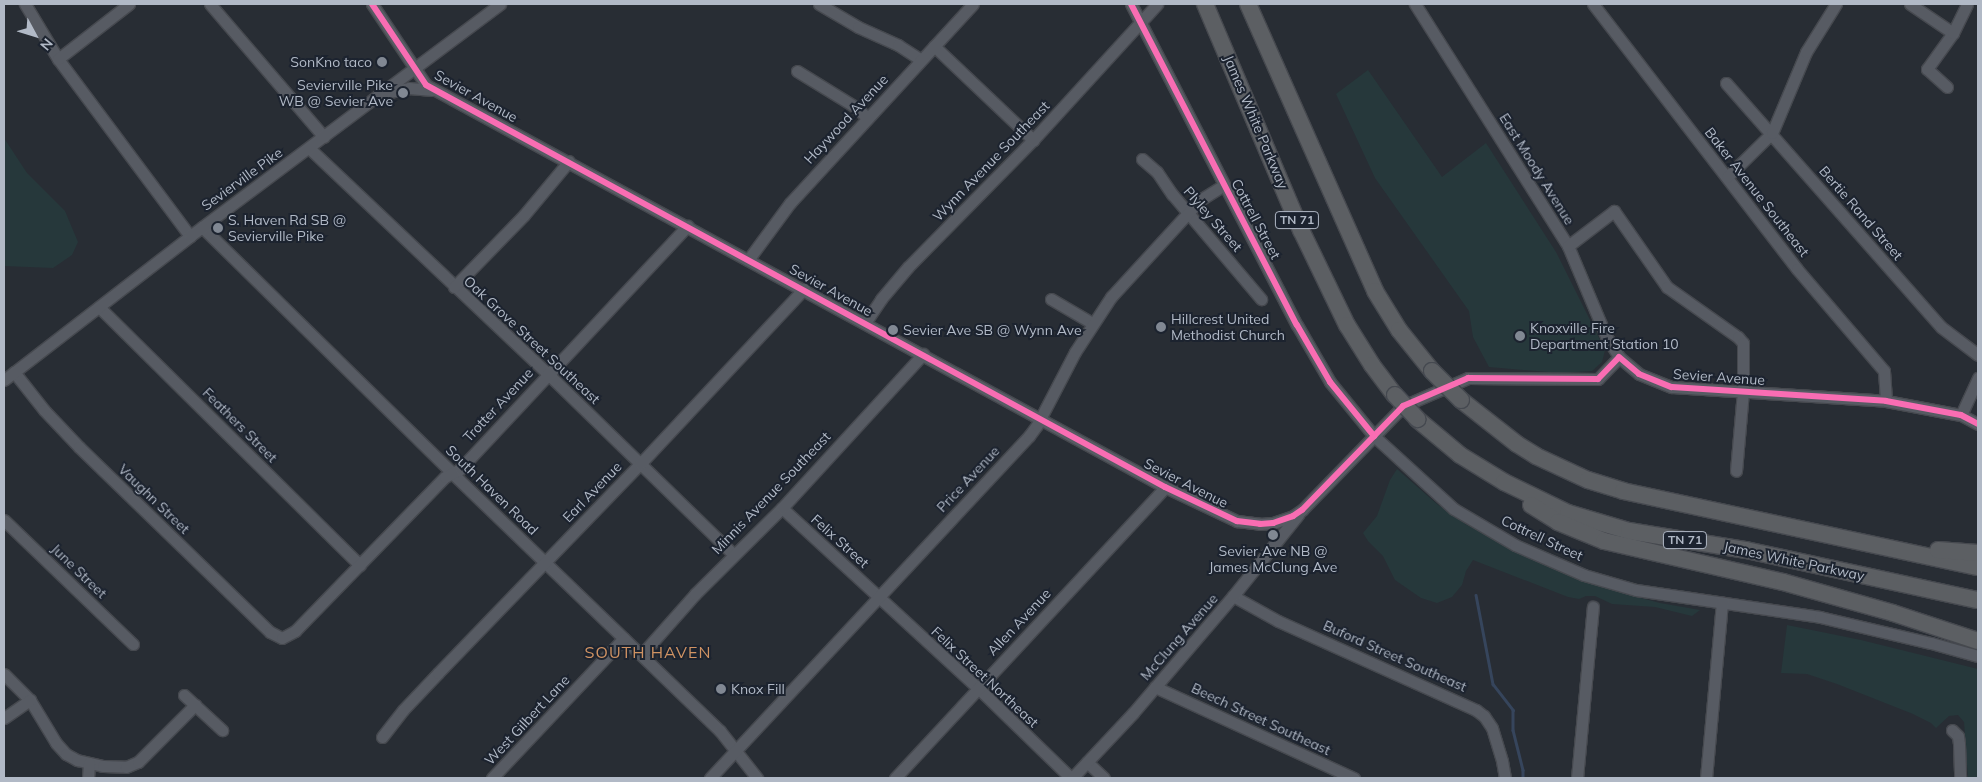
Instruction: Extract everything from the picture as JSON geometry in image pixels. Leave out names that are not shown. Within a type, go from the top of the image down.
[{"type":"highway","name":"James White Parkway","points":[[1205,4],[1301,230],[1347,325],[1372,365],[1395,396],[1417,419],[1460,455],[1504,482],[1568,513],[1629,531],[1746,550],[1978,600]]},
{"type":"highway","name":"TN 71","points":[[1248,4],[1375,291],[1399,330],[1432,371],[1461,400],[1518,444],[1536,456],[1588,480],[1652,499],[1978,567]]},
{"type":"highway","points":[[1460,455],[1508,492],[1558,522],[1604,541],[1783,582],[1893,613],[1978,641]]},
{"type":"highway","points":[[1881,547],[1978,553]]},
{"type":"street","points":[[25,4],[58,58],[190,236]]},
{"type":"street","points":[[58,58],[129,4]]},
{"type":"street","points":[[210,4],[324,137]]},
{"type":"street","name":"Sevier Avenue","points":[[372,4],[426,85],[569,161],[1165,487],[1219,514],[1249,524],[1273,523],[1302,510],[1403,406],[1468,378],[1598,379],[1620,357],[1639,374],[1672,387],[1886,401],[1961,415],[1978,424]]},
{"type":"street","name":"Sevierville Pike","points":[[4,380],[190,236],[500,4]]},
{"type":"street","points":[[819,4],[858,27],[898,45],[921,60]]},
{"type":"street","name":"Haywood Avenue","points":[[748,260],[790,203],[973,4]]},
{"type":"street","name":"Cottrell Street","points":[[1131,4],[1224,185],[1330,382],[1374,436],[1454,509],[1515,545],[1584,575],[1636,590],[1820,618],[1932,642],[1978,656]]},
{"type":"street","name":"Wynn Avenue Southeast","points":[[865,323],[881,299],[908,267],[1033,140],[1157,4]]},
{"type":"street","name":"East Moody Avenue","points":[[1415,4],[1568,246],[1606,336],[1620,357]]},
{"type":"street","name":"Baker Avenue Southeast","points":[[1593,4],[1797,269],[1884,371],[1886,401]]},
{"type":"street","points":[[1727,177],[1772,134],[1806,52],[1836,4]]},
{"type":"street","points":[[1910,4],[1953,33]]},
{"type":"street","points":[[1947,86],[1927,69],[1953,33],[1967,4]]},
{"type":"street","points":[[934,46],[1033,140]]},
{"type":"street","points":[[797,71],[854,106],[868,118]]},
{"type":"street","name":"Bertie Rand Street","points":[[1726,83],[1941,328],[1978,355]]},
{"type":"street","points":[[380,94],[409,88],[436,90]]},
{"type":"street","name":"Oak Grove Street Southeast","points":[[309,148],[548,374],[733,554]]},
{"type":"street","name":"Plyley Street","points":[[1142,159],[1157,172],[1172,194],[1261,299]]},
{"type":"street","points":[[454,287],[524,215],[569,161]]},
{"type":"street","name":"Price Avenue","points":[[710,778],[1029,436],[1092,324],[1111,297],[1200,200],[1224,185]]},
{"type":"street","points":[[1568,246],[1614,212],[1667,287],[1738,337],[1743,343],[1743,391],[1736,471]]},
{"type":"street","name":"Trotter Avenue","points":[[282,638],[295,631],[445,477],[460,469],[687,226]]},
{"type":"street","name":"South Haven Road","points":[[202,227],[452,473],[642,654],[737,749],[757,778]]},
{"type":"street","name":"Earl Avenue","points":[[382,737],[403,710],[640,464],[804,289]]},
{"type":"street","points":[[1052,299],[1092,324]]},
{"type":"street","name":"Feathers Street","points":[[99,307],[360,565]]},
{"type":"street","name":"Minnis Avenue Southeast","points":[[642,654],[733,554],[782,508],[923,354]]},
{"type":"street","name":"Vaughn Street","points":[[14,372],[44,410],[79,447],[270,632],[282,638]]},
{"type":"street","points":[[1961,415],[1978,378]]},
{"type":"street","name":"Allen Avenue","points":[[895,778],[1165,487]]},
{"type":"street","name":"Felix Street","points":[[782,508],[879,596]]},
{"type":"street","name":"McClung Avenue","points":[[1071,778],[1155,687],[1233,596],[1302,510]]},
{"type":"street","name":"June Street","points":[[4,520],[133,644]]},
{"type":"street","name":"Felix Street Northeast","points":[[879,596],[927,644],[978,688],[1071,778]]},
{"type":"street","name":"Buford Street Southeast","points":[[1233,596],[1278,621],[1476,710],[1484,716],[1492,728],[1505,778]]},
{"type":"street","points":[[1706,778],[1722,603]]},
{"type":"street","points":[[1577,778],[1593,607]]},
{"type":"street","name":"West Gilbert Lane","points":[[492,778],[624,638]]},
{"type":"street","points":[[4,674],[30,700],[56,743],[77,760],[114,768],[126,767],[138,762],[195,705]]},
{"type":"street","name":"Beech Street Southeast","points":[[1155,687],[1354,778]]},
{"type":"street","points":[[184,695],[222,730]]},
{"type":"street","points":[[4,718],[30,700]]},
{"type":"street","points":[[1952,730],[1958,736],[1960,744],[1960,778]]},
{"type":"street","points":[[1087,762],[1104,778]]},
{"type":"street","points":[[88,778],[89,763]]},
{"type":"shaded area","points":[[1368,70],[1442,177],[1486,143],[1556,252],[1605,350],[1602,362],[1592,371],[1560,373],[1489,367],[1473,337],[1469,311],[1375,178],[1336,94]]},
{"type":"shaded area","points":[[4,138],[27,173],[65,211],[78,242],[72,255],[53,268],[4,266]]},
{"type":"shaded area","points":[[1397,469],[1437,504],[1467,525],[1548,566],[1619,592],[1660,603],[1700,610],[1692,616],[1655,607],[1612,604],[1595,596],[1586,596],[1579,599],[1568,597],[1473,560],[1466,571],[1462,585],[1452,597],[1437,603],[1421,598],[1395,580],[1383,556],[1363,533],[1377,516],[1390,480]]},
{"type":"shaded area","points":[[1787,625],[1861,640],[1978,669],[1978,778],[1968,778],[1964,722],[1958,715],[1949,716],[1936,728],[1931,723],[1913,714],[1837,684],[1807,674],[1781,673]]},
{"type":"waterway","points":[[1476,595],[1493,684],[1513,710],[1513,730],[1523,770],[1523,778]]},
{"type":"cycle path","points":[[372,4],[426,85],[1165,487],[1237,521],[1260,524],[1273,523],[1293,516],[1302,510],[1403,406],[1468,378],[1598,379],[1619,357],[1639,374],[1672,387],[1886,401],[1961,415],[1978,424]]},
{"type":"cycle path","points":[[1131,4],[1297,325],[1330,382],[1374,436]]},
{"type":"place","name":"SonKno taco","points":[[382,62]]},
{"type":"place","name":"Sevierville Pike WB @ Sevier Ave","points":[[403,93]]},
{"type":"place","name":"S. Haven Rd SB @ Sevierville Pike","points":[[218,228]]},
{"type":"place","name":"Hillcrest United Methodist Church","points":[[1161,327]]},
{"type":"place","name":"Sevier Ave SB @ Wynn Ave","points":[[893,330]]},
{"type":"place","name":"Knoxville Fire Department Station 10","points":[[1520,336]]},
{"type":"place","name":"Sevier Ave NB @ James McClung Ave","points":[[1273,535]]},
{"type":"place","name":"Knox Fill","points":[[721,689]]},
{"type":"district","name":"SOUTH HAVEN","points":[[648,652]]}]
